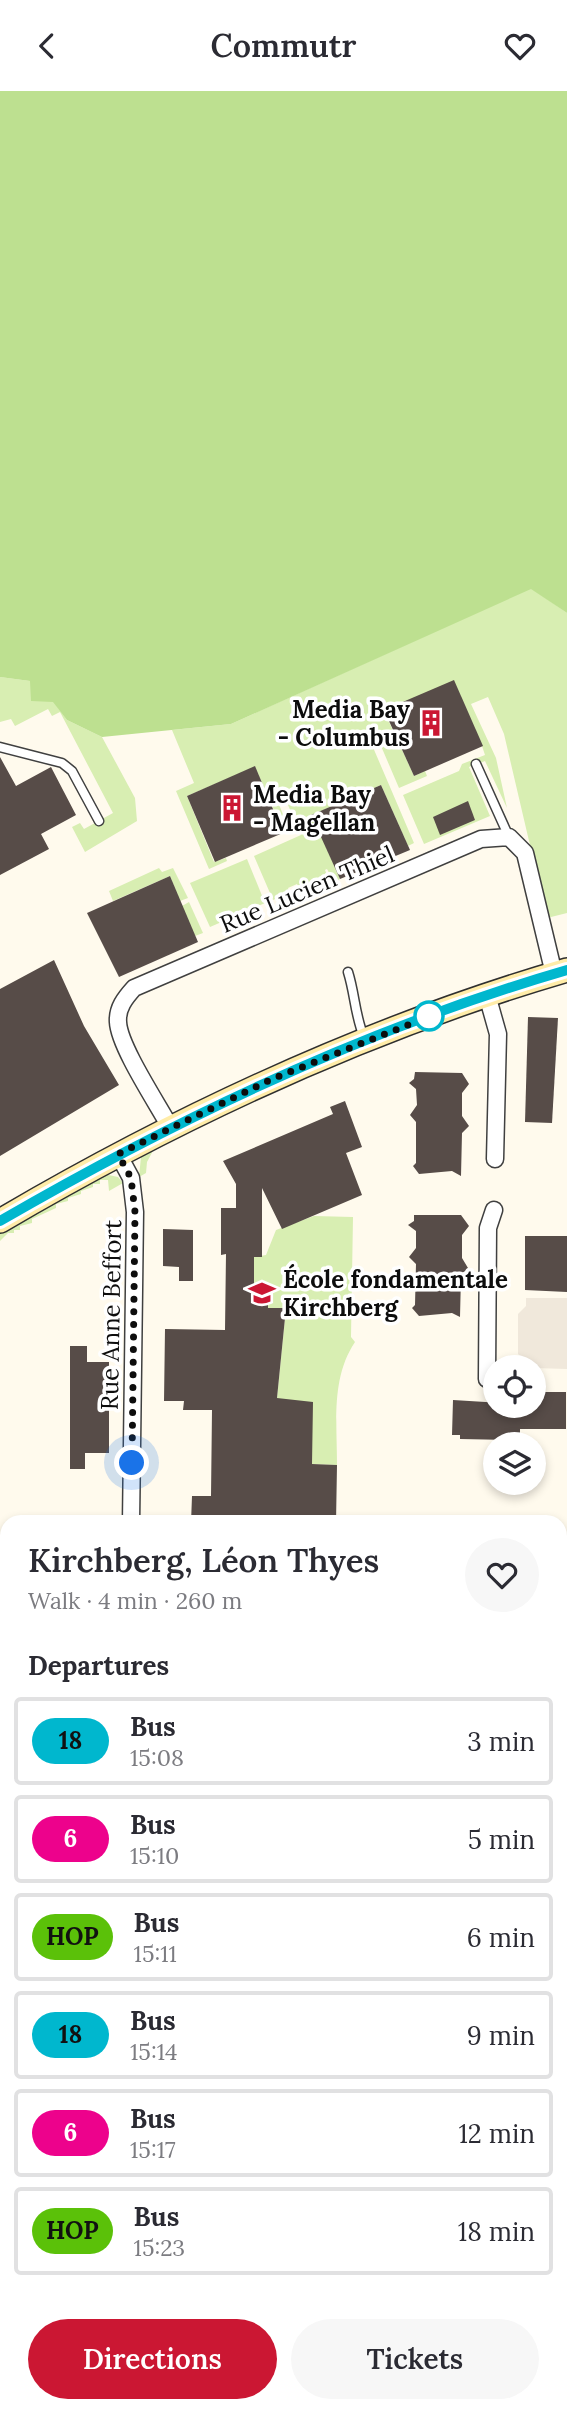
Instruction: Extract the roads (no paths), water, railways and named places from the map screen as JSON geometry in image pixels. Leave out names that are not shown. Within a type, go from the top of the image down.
[{"type":"main road","points":[[0,1221],[118,1154],[272,1079],[365,1040],[486,995],[561,972]]},
{"type":"street","name":"Rue Lucien Thiel","points":[[170,1127],[120,1036],[118,1013],[123,1001],[134,988],[481,839],[497,835],[509,837]]},
{"type":"street","points":[[509,837],[525,853],[561,972]]},
{"type":"street","points":[[486,995],[498,1034],[495,1159]]},
{"type":"street","name":"Rue Anne Beffort","points":[[118,1154],[131,1178],[135,1212],[131,1515]]},
{"type":"street","points":[[487,1355],[488,1228],[494,1210]]},
{"type":"lane","points":[[0,747],[62,763],[72,771],[99,821]]},
{"type":"lane","points":[[476,764],[509,837]]},
{"type":"lane","points":[[348,972],[356,998],[357,1021],[365,1040]]},
{"type":"place","name":"Media Bay - Columbus","points":[[431,723]]},
{"type":"place","name":"Media Bay - Magellan","points":[[232,808]]},
{"type":"place","name":"École fondamentale Kirchberg","points":[[262,1293]]}]
